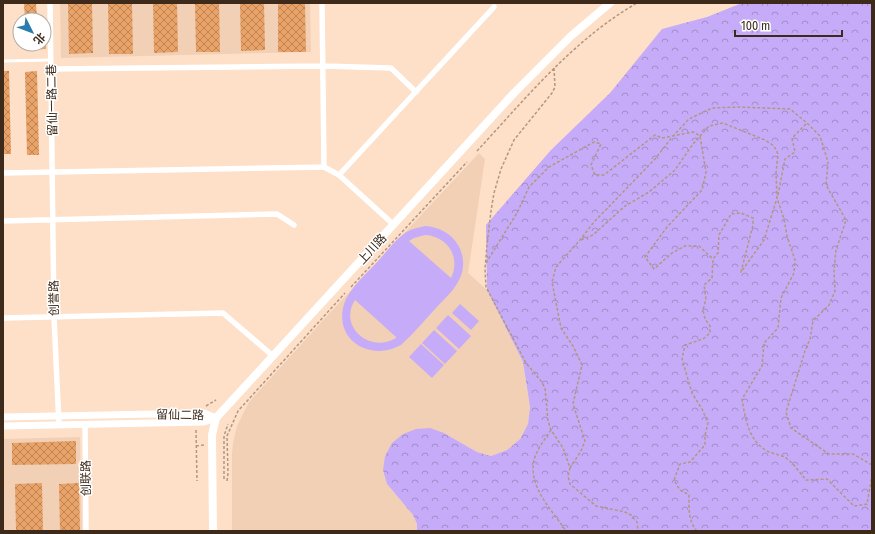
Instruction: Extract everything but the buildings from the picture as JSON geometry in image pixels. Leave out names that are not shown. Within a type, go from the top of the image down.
[{"type":"main road","name":"上川路","points":[[216,418],[515,92],[571,36],[610,3]]},
{"type":"main road","points":[[213,531],[212,435],[216,418]]},
{"type":"street","name":"留仙一路二巷","points":[[50,3],[53,172]]},
{"type":"street","points":[[322,3],[324,167]]},
{"type":"street","points":[[339,175],[494,7]]},
{"type":"street","points":[[51,69],[323,66],[391,68],[416,92]]},
{"type":"street","points":[[3,173],[324,167],[339,175],[394,225]]},
{"type":"street","name":"创誉路","points":[[53,172],[54,317],[59,425]]},
{"type":"street","points":[[3,221],[277,214],[294,225]]},
{"type":"street","points":[[3,318],[223,313],[273,356]]},
{"type":"street","name":"留仙二路","points":[[3,417],[204,413],[216,418]]},
{"type":"street","name":"留仙二路","points":[[3,426],[204,422],[216,418]]},
{"type":"street","name":"创联路","points":[[85,424],[86,531]]},
{"type":"lane","points":[[3,61],[51,60]]},
{"type":"path","points":[[477,151],[554,68],[576,47],[606,23],[637,3]]},
{"type":"path","points":[[554,68],[556,87],[514,140],[501,169],[494,193],[487,245],[486,287],[526,363],[545,388],[548,421],[551,430],[563,448],[570,468]]},
{"type":"path","points":[[638,531],[637,522],[631,515],[625,512],[596,506],[570,484],[568,476],[570,468],[581,451],[585,441],[574,404],[582,365],[573,346],[561,328],[552,282],[556,267],[594,222],[655,159],[673,136],[689,119],[712,108],[739,107],[790,109],[808,122],[820,136],[828,162],[826,185],[846,220],[836,250],[834,271],[835,291],[829,305],[813,321],[810,339],[804,351],[786,412],[791,428],[829,454],[853,454],[872,465]]},
{"type":"path","points":[[697,531],[689,516],[689,495],[680,490],[674,480],[680,464],[690,462],[705,445],[705,435],[708,423],[702,409],[692,393],[682,359],[685,345],[703,339],[710,334],[710,326],[705,319],[703,310],[706,299],[704,285],[712,278],[713,259],[718,252],[719,235],[731,214],[741,213],[753,218],[753,225],[741,272],[764,240],[777,198],[785,159],[794,152],[792,138],[808,122]]},
{"type":"path","points":[[580,240],[593,236],[625,206],[649,192],[675,170],[693,144],[709,126],[723,123],[765,140],[774,146],[778,154],[776,173],[777,198],[795,260],[794,273],[781,298],[778,328],[764,343],[762,366],[742,399],[745,420],[755,440],[765,450],[784,457],[806,480],[827,479],[854,506],[867,504],[872,474]]},
{"type":"path","points":[[486,263],[517,213],[529,187],[549,167],[594,142],[600,144],[592,165],[595,175],[604,175],[655,135],[662,138],[693,132],[700,136]]},
{"type":"path","points":[[700,136],[706,172],[702,190],[667,227],[645,257],[654,269],[672,253],[685,246],[699,246],[713,259]]},
{"type":"path","points":[[350,287],[467,162]]},
{"type":"path","points":[[227,481],[227,436],[238,411],[345,293]]},
{"type":"path","points":[[224,478],[224,436],[228,424]]},
{"type":"path","points":[[551,430],[534,459],[534,482],[566,531]]},
{"type":"path","points":[[196,446],[197,481]]},
{"type":"shaded area","points":[[60,3],[310,3],[311,52],[61,58]]},
{"type":"shaded area","points":[[479,153],[485,159],[468,273],[487,290],[523,362],[530,407],[528,424],[520,439],[507,450],[491,456],[477,452],[444,433],[387,484],[413,515],[417,524],[417,531],[232,531],[233,444],[237,426],[249,402]]},
{"type":"shaded area","points":[[80,437],[82,531],[3,531],[3,439]]},
{"type":"green space","points":[[742,3],[872,3],[872,531],[417,531],[417,524],[413,515],[387,484],[383,470],[385,456],[392,443],[403,434],[416,429],[430,428],[444,433],[477,452],[491,456],[507,450],[520,439],[528,424],[530,407],[523,362],[487,290],[486,225],[551,150],[610,93],[662,29],[707,17]]},
{"type":"green space","points":[[425,226],[444,231],[452,237],[458,245],[463,257],[463,265],[462,274],[458,282],[449,294],[401,345],[379,351],[368,350],[359,346],[345,331],[342,320],[343,308],[347,297],[359,280],[401,236],[414,229]],"holes":[[[425,235],[440,239],[450,249],[454,263],[454,270],[451,278],[409,241]],[[355,300],[396,337],[396,338],[386,342],[376,342],[367,340],[359,335],[353,328],[350,319],[351,310]]]},
{"type":"green space","points":[[460,304],[479,321],[471,330],[452,313]]},
{"type":"green space","points":[[448,315],[471,336],[459,349],[436,328]]},
{"type":"green space","points":[[434,330],[457,351],[445,364],[422,343]]},
{"type":"green space","points":[[421,344],[444,365],[432,378],[409,357]]}]
